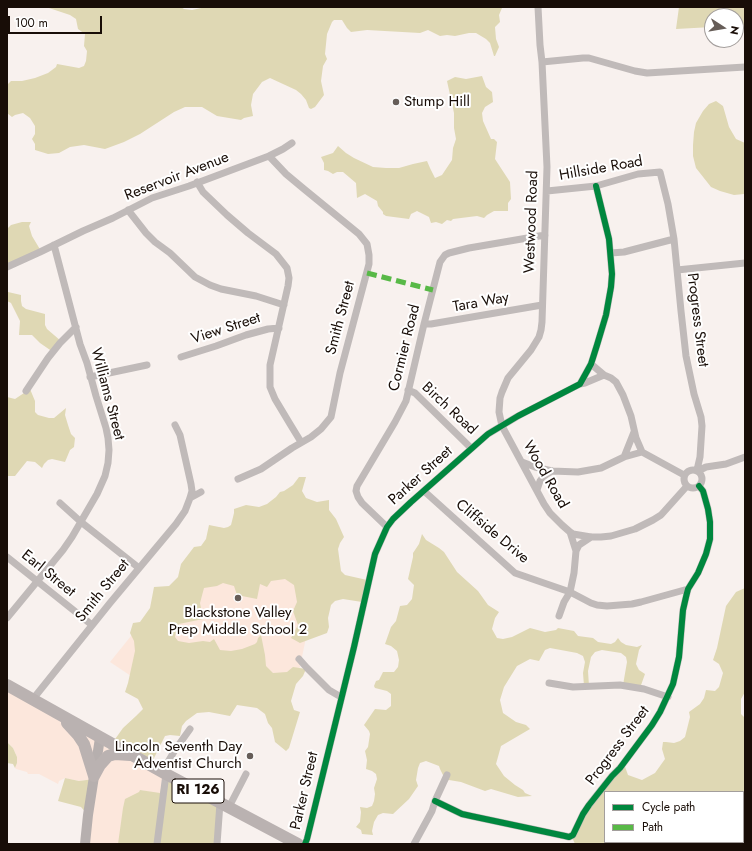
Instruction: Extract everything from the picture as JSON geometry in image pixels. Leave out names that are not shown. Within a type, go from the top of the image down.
[{"type":"main road","name":"RI 126","points":[[7,685],[100,738],[224,805],[285,841],[298,844]]},
{"type":"main road","points":[[60,715],[72,727],[82,741],[94,776]]},
{"type":"main road","points":[[94,776],[100,765],[108,756],[115,754],[135,756]]},
{"type":"street","name":"Westwood Road","points":[[502,426],[499,412],[502,392],[508,378],[531,350],[539,337],[542,322],[547,191],[542,62],[538,7]]},
{"type":"street","points":[[542,62],[590,58],[635,72],[647,73],[745,67]]},
{"type":"street","name":"Reservoir Avenue","points":[[7,267],[113,218],[152,198],[269,156],[292,143]]},
{"type":"street","name":"Smith Street","points":[[238,479],[261,469],[300,442],[310,437],[321,429],[330,417],[369,264],[367,244],[359,234],[286,174],[269,156]]},
{"type":"street","name":"Hillside Road","points":[[547,191],[596,186],[638,174],[660,172]]},
{"type":"street","name":"Progress Street","points":[[660,172],[668,204],[674,239],[686,356],[694,394],[701,417],[700,457],[698,471]]},
{"type":"street","points":[[197,182],[203,192],[227,215],[276,254],[286,265],[288,271],[288,286],[270,365],[270,387],[275,399],[300,442]]},
{"type":"street","points":[[580,384],[591,364],[606,315],[612,274],[610,239],[596,186]]},
{"type":"street","points":[[128,210],[146,233],[195,277],[221,289],[256,296],[284,306]]},
{"type":"street","name":"Cormier Road","points":[[387,527],[362,504],[356,491],[360,481],[396,422],[406,401],[440,262],[445,255],[449,253],[469,248],[545,235]]},
{"type":"street","points":[[611,253],[624,252],[674,239]]},
{"type":"street","name":"Williams Street","points":[[7,618],[72,537],[102,483],[108,463],[109,450],[106,428],[90,377],[54,245]]},
{"type":"street","points":[[677,270],[745,263]]},
{"type":"street","name":"Tara Way","points":[[424,324],[432,324],[542,305]]},
{"type":"street","points":[[26,391],[48,358],[76,327]]},
{"type":"street","name":"View Street","points":[[181,357],[216,346],[246,334],[279,328]]},
{"type":"street","points":[[591,364],[604,375],[616,382],[620,388],[624,395],[631,416],[634,432],[642,452],[684,474]]},
{"type":"street","points":[[90,377],[147,365]]},
{"type":"street","name":"Parker Street","points":[[305,844],[354,647],[375,554],[387,527],[401,511],[488,434],[518,416],[580,384],[604,375]]},
{"type":"street","name":"Birch Road","points":[[408,390],[414,393],[471,448]]},
{"type":"street","points":[[175,425],[180,435],[190,476],[192,491],[190,498]]},
{"type":"street","name":"Wood Road","points":[[502,426],[550,513],[570,532],[591,537],[611,536],[645,525],[661,515],[687,486]]},
{"type":"street","points":[[624,457],[634,432]]},
{"type":"street","points":[[522,462],[532,467],[552,472],[569,472],[601,468],[624,457],[642,452]]},
{"type":"street","points":[[684,474],[690,470],[698,471],[706,467],[726,464],[745,457]]},
{"type":"street","points":[[684,474],[684,482],[687,486],[693,488],[699,486],[702,481],[701,475],[698,471]]},
{"type":"street","points":[[536,490],[540,481],[552,472]]},
{"type":"street","name":"Progress Street","points":[[435,801],[462,814],[569,837],[573,835],[589,805],[625,762],[652,725],[668,696],[677,670],[683,610],[688,589],[698,573],[706,554],[710,539],[708,509],[703,491],[699,486]]},
{"type":"street","name":"Cliffside Drive","points":[[424,491],[516,573],[570,592],[591,603],[607,606],[641,602],[688,589]]},
{"type":"street","points":[[190,498],[201,492]]},
{"type":"street","name":"Smith Street","points":[[33,699],[176,524],[185,511],[190,498]]},
{"type":"street","points":[[60,503],[81,522],[139,568]]},
{"type":"street","points":[[570,532],[576,551]]},
{"type":"street","points":[[559,616],[564,602],[570,592],[574,573],[576,551],[579,545],[591,537]]},
{"type":"street","name":"Earl Street","points":[[7,557],[92,625]]},
{"type":"street","points":[[299,659],[328,690],[341,697]]},
{"type":"street","points":[[549,683],[573,687],[620,685],[644,689],[668,696]]},
{"type":"street","points":[[157,844],[164,773],[175,750],[190,730]]},
{"type":"street","points":[[85,844],[100,738]]},
{"type":"street","points":[[217,844],[224,805],[246,774]]},
{"type":"street","points":[[414,844],[432,811],[447,775]]},
{"type":"shaded area","points":[[46,7],[181,7],[192,10],[206,7],[506,7],[502,8],[499,15],[500,22],[495,27],[496,39],[499,47],[495,56],[490,43],[476,33],[455,36],[440,36],[428,30],[420,33],[367,30],[351,32],[342,20],[334,20],[327,34],[325,54],[327,59],[323,66],[321,81],[324,95],[315,107],[311,109],[309,108],[306,100],[296,90],[270,78],[262,82],[253,94],[251,105],[253,116],[241,120],[217,116],[202,107],[185,107],[174,112],[140,134],[105,149],[84,145],[70,147],[59,153],[48,154],[35,150],[35,144],[32,139],[35,134],[35,126],[30,118],[23,113],[12,117],[7,113],[7,85],[11,81],[22,81],[35,78],[48,73],[56,67],[57,64],[79,68],[84,66],[86,61],[87,51],[84,46],[85,34],[78,29],[76,19],[70,15]]},
{"type":"shaded area","points":[[679,7],[745,7],[745,25],[744,8],[704,8],[704,27],[676,29]]},
{"type":"shaded area","points":[[482,76],[486,87],[492,92],[493,102],[485,107],[482,113],[483,121],[491,139],[494,139],[497,142],[495,159],[510,182],[511,199],[508,203],[508,211],[494,211],[484,218],[477,216],[453,219],[451,221],[447,220],[442,224],[436,222],[431,223],[429,217],[417,211],[411,214],[409,219],[386,216],[378,206],[377,201],[365,194],[357,198],[356,183],[343,172],[333,174],[324,170],[324,163],[321,157],[333,153],[338,146],[354,158],[373,167],[399,168],[427,161],[435,178],[442,175],[452,160],[453,148],[456,139],[454,113],[447,81],[455,77],[466,79]]},
{"type":"shaded area","points":[[716,101],[723,106],[729,127],[736,139],[745,143],[745,194],[734,195],[711,187],[696,168],[693,156],[693,145],[696,123],[709,104]]},
{"type":"shaded area","points":[[22,222],[31,222],[29,226],[32,236],[41,251],[7,268],[7,229],[11,225]]},
{"type":"shaded area","points":[[7,291],[21,295],[22,306],[26,309],[45,314],[45,325],[47,329],[61,341],[53,352],[32,335],[19,335],[20,321],[11,303],[7,301]]},
{"type":"shaded area","points":[[30,389],[35,401],[35,412],[38,415],[54,418],[66,408],[65,415],[68,425],[71,434],[75,438],[74,447],[70,450],[65,462],[52,459],[48,460],[42,468],[35,462],[27,461],[15,476],[7,476],[7,397],[15,399]]},
{"type":"shaded area","points":[[299,477],[306,477],[302,491],[306,498],[317,502],[329,500],[329,510],[336,519],[344,537],[338,549],[341,571],[345,575],[367,580],[362,602],[343,599],[335,601],[331,605],[327,633],[300,643],[291,638],[298,625],[293,611],[297,602],[294,585],[285,579],[271,581],[267,587],[260,584],[257,599],[237,595],[234,586],[223,583],[217,586],[204,588],[200,603],[203,619],[179,624],[177,626],[175,637],[178,641],[189,643],[203,641],[210,642],[214,639],[220,650],[231,651],[255,644],[261,635],[266,666],[273,673],[287,672],[293,667],[306,669],[303,676],[296,684],[291,701],[294,710],[300,712],[289,748],[286,751],[275,742],[272,728],[268,723],[265,714],[257,708],[237,705],[230,716],[209,712],[197,713],[182,726],[180,736],[165,736],[151,764],[108,749],[123,728],[143,709],[138,699],[125,692],[135,651],[134,641],[130,633],[133,623],[140,622],[150,608],[154,587],[169,586],[178,577],[181,564],[194,547],[201,546],[206,539],[209,525],[224,528],[228,527],[231,525],[234,509],[246,505],[259,507],[267,504],[280,492],[293,485]]},
{"type":"shaded area","name":"Blackstone Valley Prep Middle School 2","points":[[219,527],[324,551],[297,681],[188,714],[110,662]]},
{"type":"shaded area","points":[[422,534],[426,540],[444,552],[457,572],[478,591],[488,605],[499,612],[495,618],[492,629],[497,638],[503,639],[512,637],[530,628],[545,632],[556,630],[558,628],[574,631],[578,636],[593,638],[598,642],[611,644],[618,638],[626,645],[637,647],[642,645],[639,650],[636,664],[639,670],[645,674],[640,688],[623,685],[627,662],[626,657],[621,653],[602,650],[595,652],[591,657],[588,671],[589,686],[584,686],[583,673],[585,662],[583,656],[577,653],[550,648],[545,650],[539,661],[530,659],[517,666],[504,687],[500,700],[503,713],[516,722],[526,725],[530,729],[501,746],[496,764],[504,776],[525,793],[532,796],[518,797],[491,789],[485,791],[461,782],[446,781],[439,766],[426,761],[420,763],[416,780],[418,786],[409,799],[393,814],[383,813],[378,815],[374,822],[372,831],[373,835],[362,834],[361,830],[356,827],[360,822],[360,807],[367,808],[372,806],[375,794],[374,788],[377,779],[376,774],[366,769],[367,760],[365,751],[368,747],[370,734],[364,725],[375,709],[386,710],[391,706],[391,694],[387,691],[375,688],[374,686],[383,672],[394,672],[398,667],[399,660],[397,651],[391,646],[385,644],[391,627],[396,621],[400,606],[407,605],[412,599],[414,585],[408,579],[413,553],[419,544]]},
{"type":"shaded area","points":[[745,588],[745,692],[741,699],[741,714],[745,718],[745,844],[575,844],[571,835],[623,761],[628,775],[642,780],[655,773],[665,759],[662,749],[663,742],[674,743],[685,737],[690,717],[689,712],[700,704],[704,698],[706,690],[715,691],[719,687],[723,673],[719,664],[713,660],[726,606],[736,592]]},
{"type":"shaded area","points":[[7,686],[104,744],[108,749],[117,751],[163,773],[160,794],[140,790],[125,844],[85,844],[95,779],[79,781],[65,778],[59,781],[58,784],[39,774],[28,774],[27,772],[15,768],[17,757],[13,748],[7,742]]},
{"type":"shaded area","points":[[7,742],[13,748],[17,757],[15,768],[13,764],[7,763]]},
{"type":"shaded area","points":[[164,773],[220,803],[217,844],[118,844],[125,799],[139,792],[140,790],[160,793]]},
{"type":"shaded area","points":[[65,778],[79,781],[94,779],[88,815],[81,807],[58,801]]},
{"type":"marked path","points":[[367,273],[433,290]]},
{"type":"cycle path","points":[[305,844],[354,647],[375,554],[387,527],[393,519],[411,502],[488,434],[518,416],[580,384],[591,364],[606,315],[612,274],[609,239],[596,186]]},
{"type":"cycle path","points":[[435,801],[462,814],[569,837],[573,835],[589,805],[620,768],[652,725],[673,684],[679,657],[683,610],[688,589],[698,573],[706,554],[710,539],[708,509],[703,491],[699,486]]},
{"type":"place","name":"Stump Hill","points":[[396,102]]},
{"type":"place","name":"Blackstone Valley Prep Middle School 2","points":[[238,598]]},
{"type":"place","name":"Lincoln Seventh Day Adventist Church","points":[[250,756]]}]
